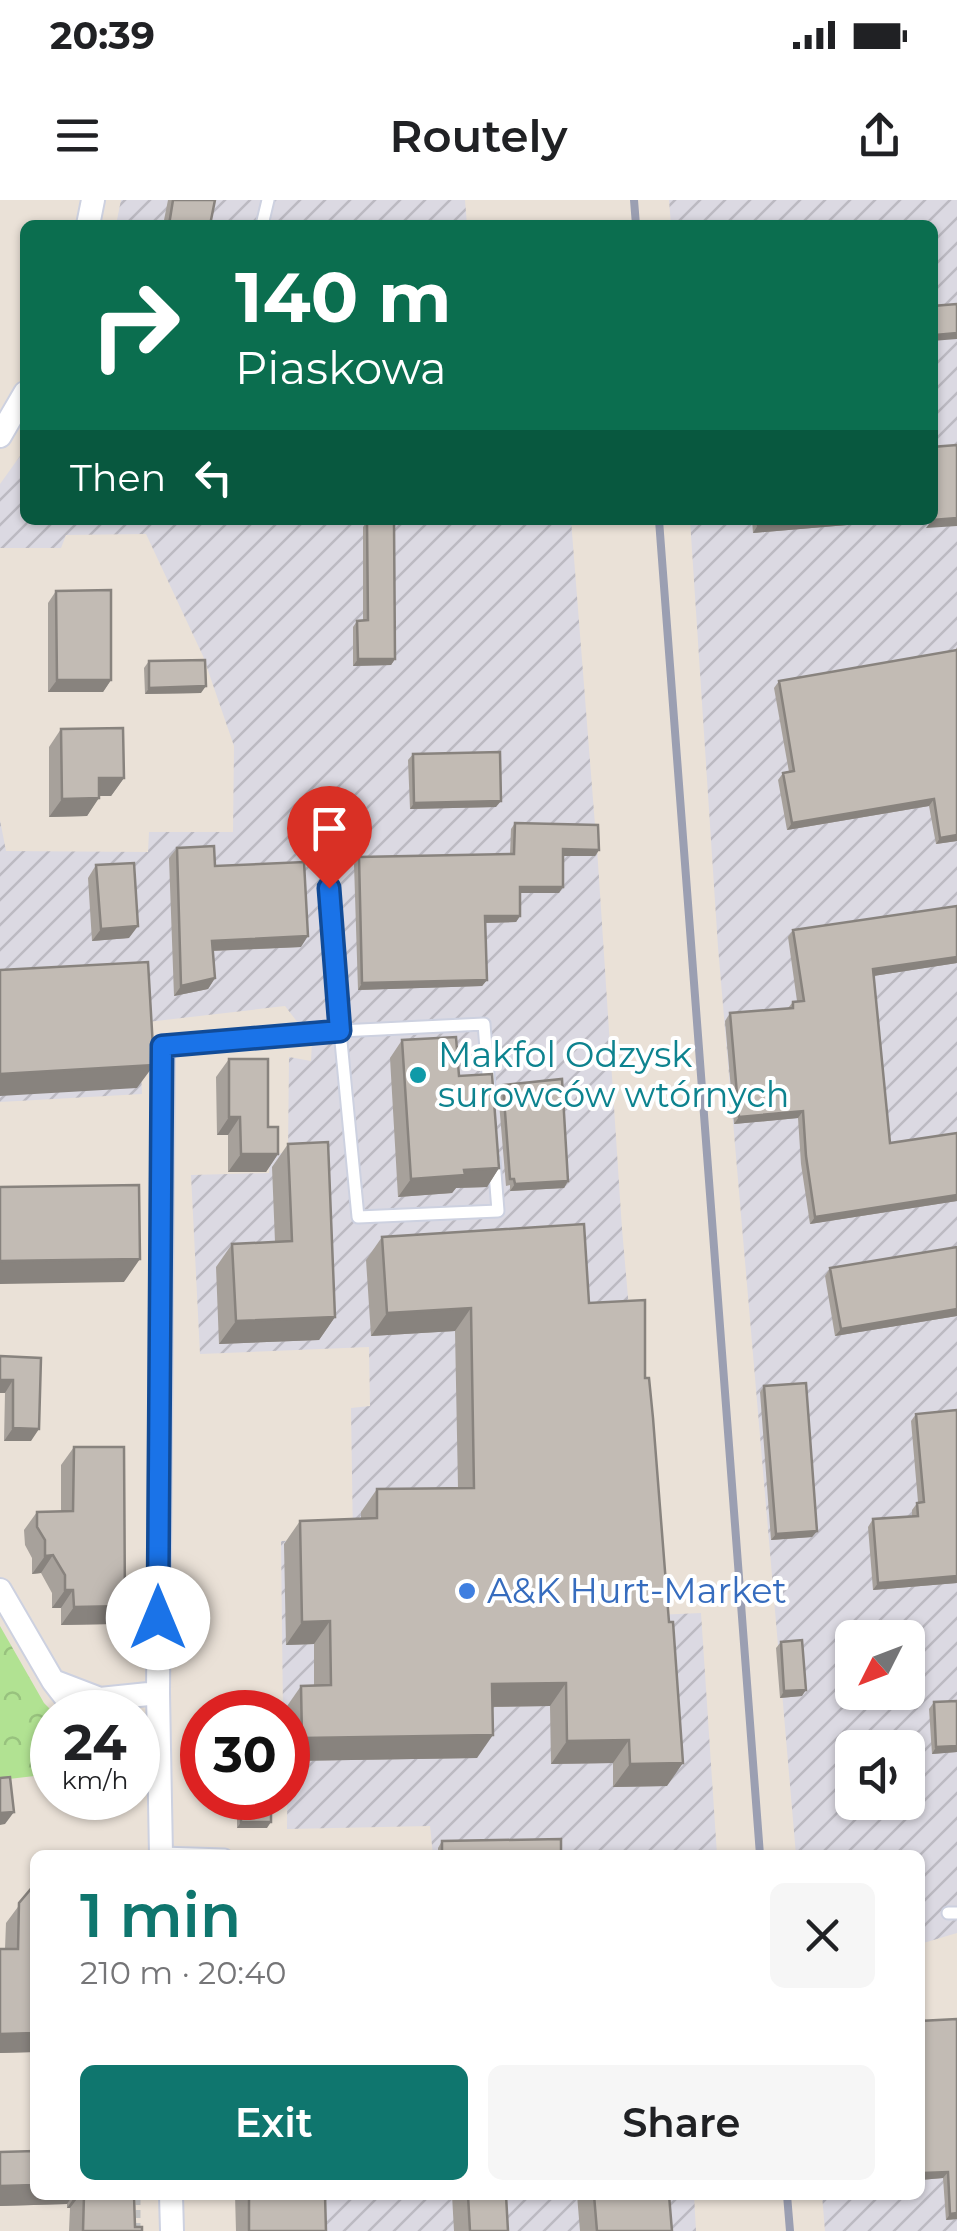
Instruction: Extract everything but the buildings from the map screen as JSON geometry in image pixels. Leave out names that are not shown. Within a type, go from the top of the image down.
[{"type":"street","points":[[0,436],[7,410]]},
{"type":"street","points":[[158,1690],[162,1046]]},
{"type":"street","points":[[0,1590],[59,1690]]},
{"type":"street","points":[[53,1682],[76,1690]]},
{"type":"street","points":[[156,1820],[160,1850]]},
{"type":"street","points":[[171,2200],[172,2231]]},
{"type":"lane","points":[[329,888],[358,1217],[498,1211],[494,1155]]},
{"type":"lane","points":[[162,1046],[484,1024],[490,1098]]},
{"type":"path","points":[[138,2200],[138,2231]]},
{"type":"shaded area","points":[[121,200],[465,200],[467,220],[117,220]]},
{"type":"shaded area","points":[[669,200],[957,200],[957,1933],[925,1943],[925,1850],[796,1850],[718,947],[690,525],[938,525],[938,220],[671,220]]},
{"type":"shaded area","points":[[20,456],[20,525],[571,525],[622,1229],[656,1615],[701,1613],[717,1850],[432,1850],[430,1826],[287,1829],[287,1820],[310,1820],[310,1690],[283,1690],[281,1541],[353,1539],[351,1408],[370,1406],[369,1347],[200,1354],[191,1175],[269,1173],[270,1154],[288,1153],[289,1057],[311,1061],[312,1041],[285,1006],[139,1023],[142,1094],[0,1102],[0,820],[6,851],[148,852],[149,832],[233,832],[234,746],[203,656],[146,534],[66,535],[61,548],[0,548],[0,484]]},
{"type":"shaded area","points":[[957,2024],[957,2231],[825,2231],[822,2200],[925,2200],[925,2026]]},
{"type":"shaded area","points":[[316,2200],[694,2200],[696,2231],[316,2231]]},
{"type":"green space","points":[[0,1626],[37,1690],[30,1690],[30,1777],[0,1780]]},
{"type":"railway","points":[[634,200],[636,220]]},
{"type":"railway","points":[[659,525],[760,1850]]},
{"type":"railway","points":[[787,2200],[790,2231]]},
{"type":"place","name":"Makfol Odzysk surowców wtórnych","points":[[418,1075]]},
{"type":"place","name":"A&K Hurt-Market","points":[[467,1591]]},
{"type":"route","points":[[158,1618],[162,1046],[340,1031],[329,888]]}]
